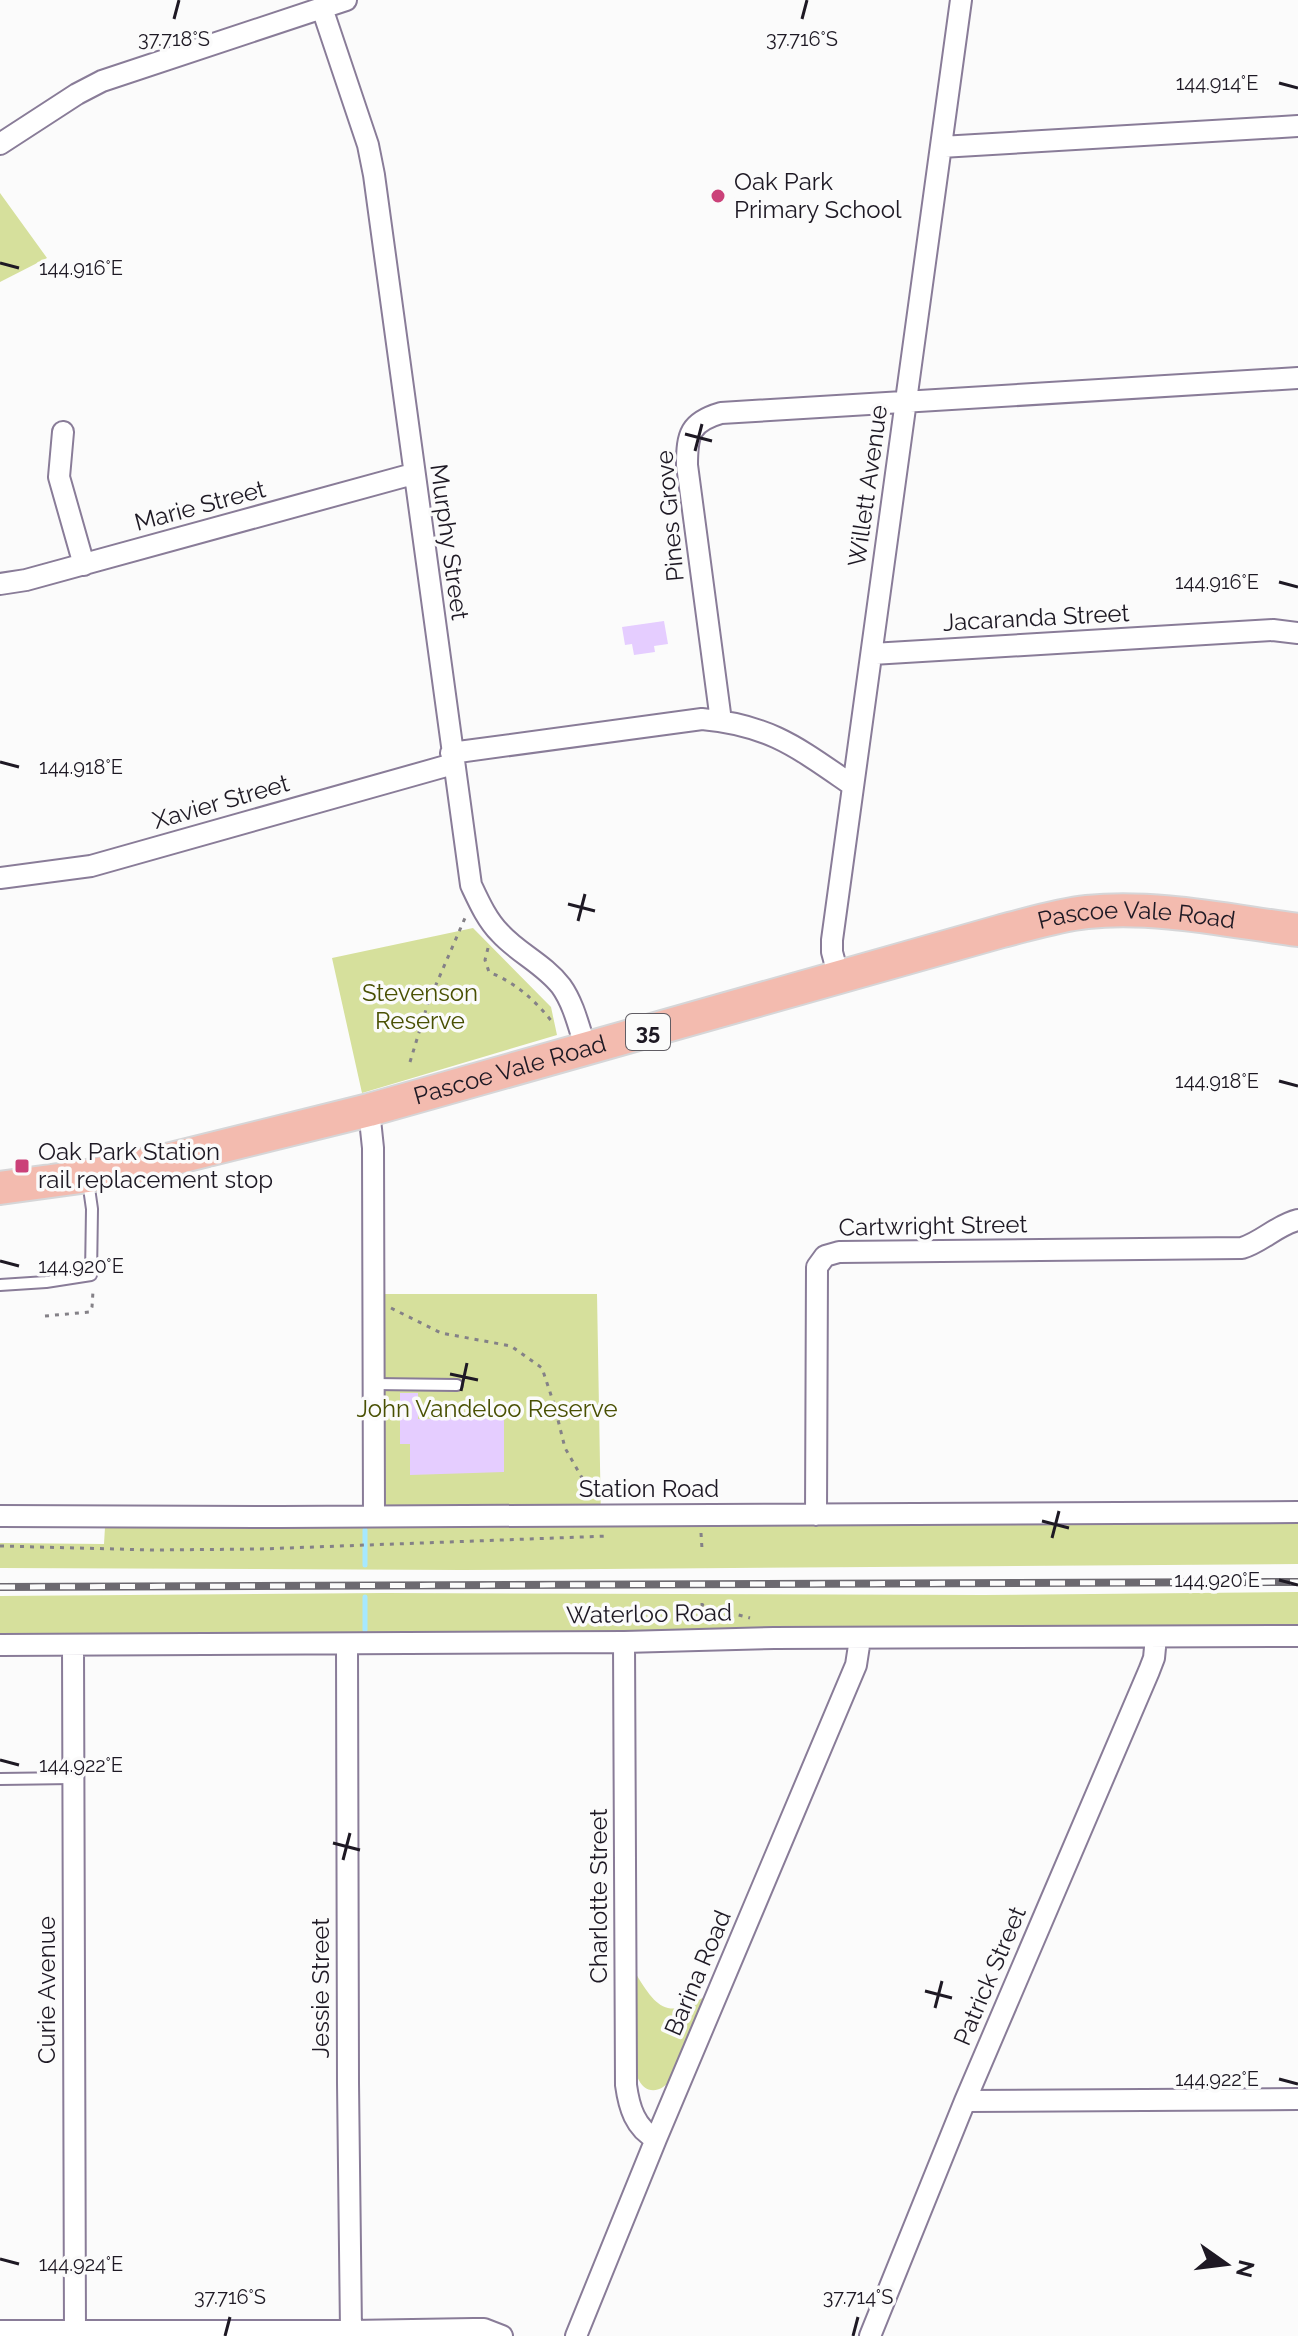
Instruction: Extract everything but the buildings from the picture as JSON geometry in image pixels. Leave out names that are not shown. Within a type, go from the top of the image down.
[{"type":"main road","name":"Pascoe Vale Road","points":[[0,1188],[88,1176],[174,1158],[369,1110],[1030,924],[1083,913],[1147,912],[1298,930]]},
{"type":"street","points":[[0,144],[102,81],[346,0]]},
{"type":"street","name":"Willett Avenue","points":[[839,978],[832,940],[961,0]]},
{"type":"street","name":"Murphy Street","points":[[322,8],[368,145],[374,175],[468,872],[475,894],[499,933],[547,971],[566,993],[586,1049]]},
{"type":"street","points":[[941,147],[1298,126]]},
{"type":"street","points":[[906,402],[1298,378]]},
{"type":"street","name":"Pines Grove","points":[[721,721],[687,465],[687,449],[693,427],[699,421],[721,413],[906,402]]},
{"type":"street","points":[[63,432],[59,477],[84,565]]},
{"type":"street","name":"Marie Street","points":[[0,584],[84,565],[413,474]]},
{"type":"street","name":"Jacaranda Street","points":[[872,654],[1273,630],[1298,633]]},
{"type":"street","name":"Xavier Street","points":[[0,878],[91,866],[452,758],[702,719],[768,732],[852,785]]},
{"type":"street","points":[[369,1110],[373,1148],[374,1515]]},
{"type":"street","name":"Cartwright Street","points":[[816,1515],[816,1282],[817,1267],[825,1256],[839,1252],[1242,1248],[1298,1220]]},
{"type":"street","name":"Station Road","points":[[0,1516],[1298,1512]]},
{"type":"street","name":"Waterloo Road","points":[[0,1645],[1298,1636]]},
{"type":"street","name":"Patrick Street","points":[[870,2336],[965,2101],[1149,1671],[1156,1637]]},
{"type":"street","name":"Barina Road","points":[[576,2333],[856,1665],[860,1639]]},
{"type":"street","name":"Charlotte Street","points":[[624,1642],[626,2085],[635,2119],[647,2135],[656,2139]]},
{"type":"street","name":"Jessie Street","points":[[347,1644],[351,2331]]},
{"type":"street","name":"Curie Avenue","points":[[73,1645],[75,2333]]},
{"type":"street","points":[[965,2101],[1298,2099]]},
{"type":"street","points":[[0,2331],[484,2329],[502,2336]]},
{"type":"lane","points":[[0,1285],[91,1275],[92,1209],[88,1176]]},
{"type":"lane","points":[[374,1384],[457,1385]]},
{"type":"lane","points":[[0,1779],[73,1778]]},
{"type":"path","points":[[410,1062],[428,1003],[466,915]]},
{"type":"path","points":[[489,947],[485,960],[489,972],[521,989],[553,1023]]},
{"type":"path","points":[[45,1316],[90,1312],[91,1275]]},
{"type":"path","points":[[373,1299],[441,1333],[511,1346],[542,1368],[565,1448],[591,1498]]},
{"type":"path","points":[[701,1531],[702,1549]]},
{"type":"path","points":[[0,1546],[260,1549],[612,1536]]},
{"type":"path","points":[[702,1603],[773,1625],[774,1638]]},
{"type":"green space","points":[[0,193],[47,258],[0,282]]},
{"type":"green space","name":"Stevenson Reserve","points":[[473,928],[551,1007],[557,1035],[362,1093],[332,958]]},
{"type":"green space","name":"John Vandeloo Reserve","points":[[373,1294],[597,1294],[601,1522],[377,1524]]},
{"type":"green space","points":[[1298,1521],[1298,1564],[462,1570],[0,1568],[0,1543],[104,1544],[105,1527]]},
{"type":"green space","points":[[1298,1592],[1298,1627],[61,1637],[0,1634],[0,1596]]},
{"type":"green space","points":[[636,1974],[657,2002],[671,2009],[681,2008],[704,1997],[673,2076],[664,2086],[654,2090],[640,2083],[637,2076]]},
{"type":"waterway","points":[[365,1530],[365,1565]]},
{"type":"waterway","points":[[365,1597],[365,1630]]},
{"type":"railway","points":[[0,1587],[1298,1582]]},
{"type":"place","name":"Oak Park Primary School","points":[[718,196]]},
{"type":"place","name":"Oak Park Station rail replacement stop","points":[[22,1166]]}]
